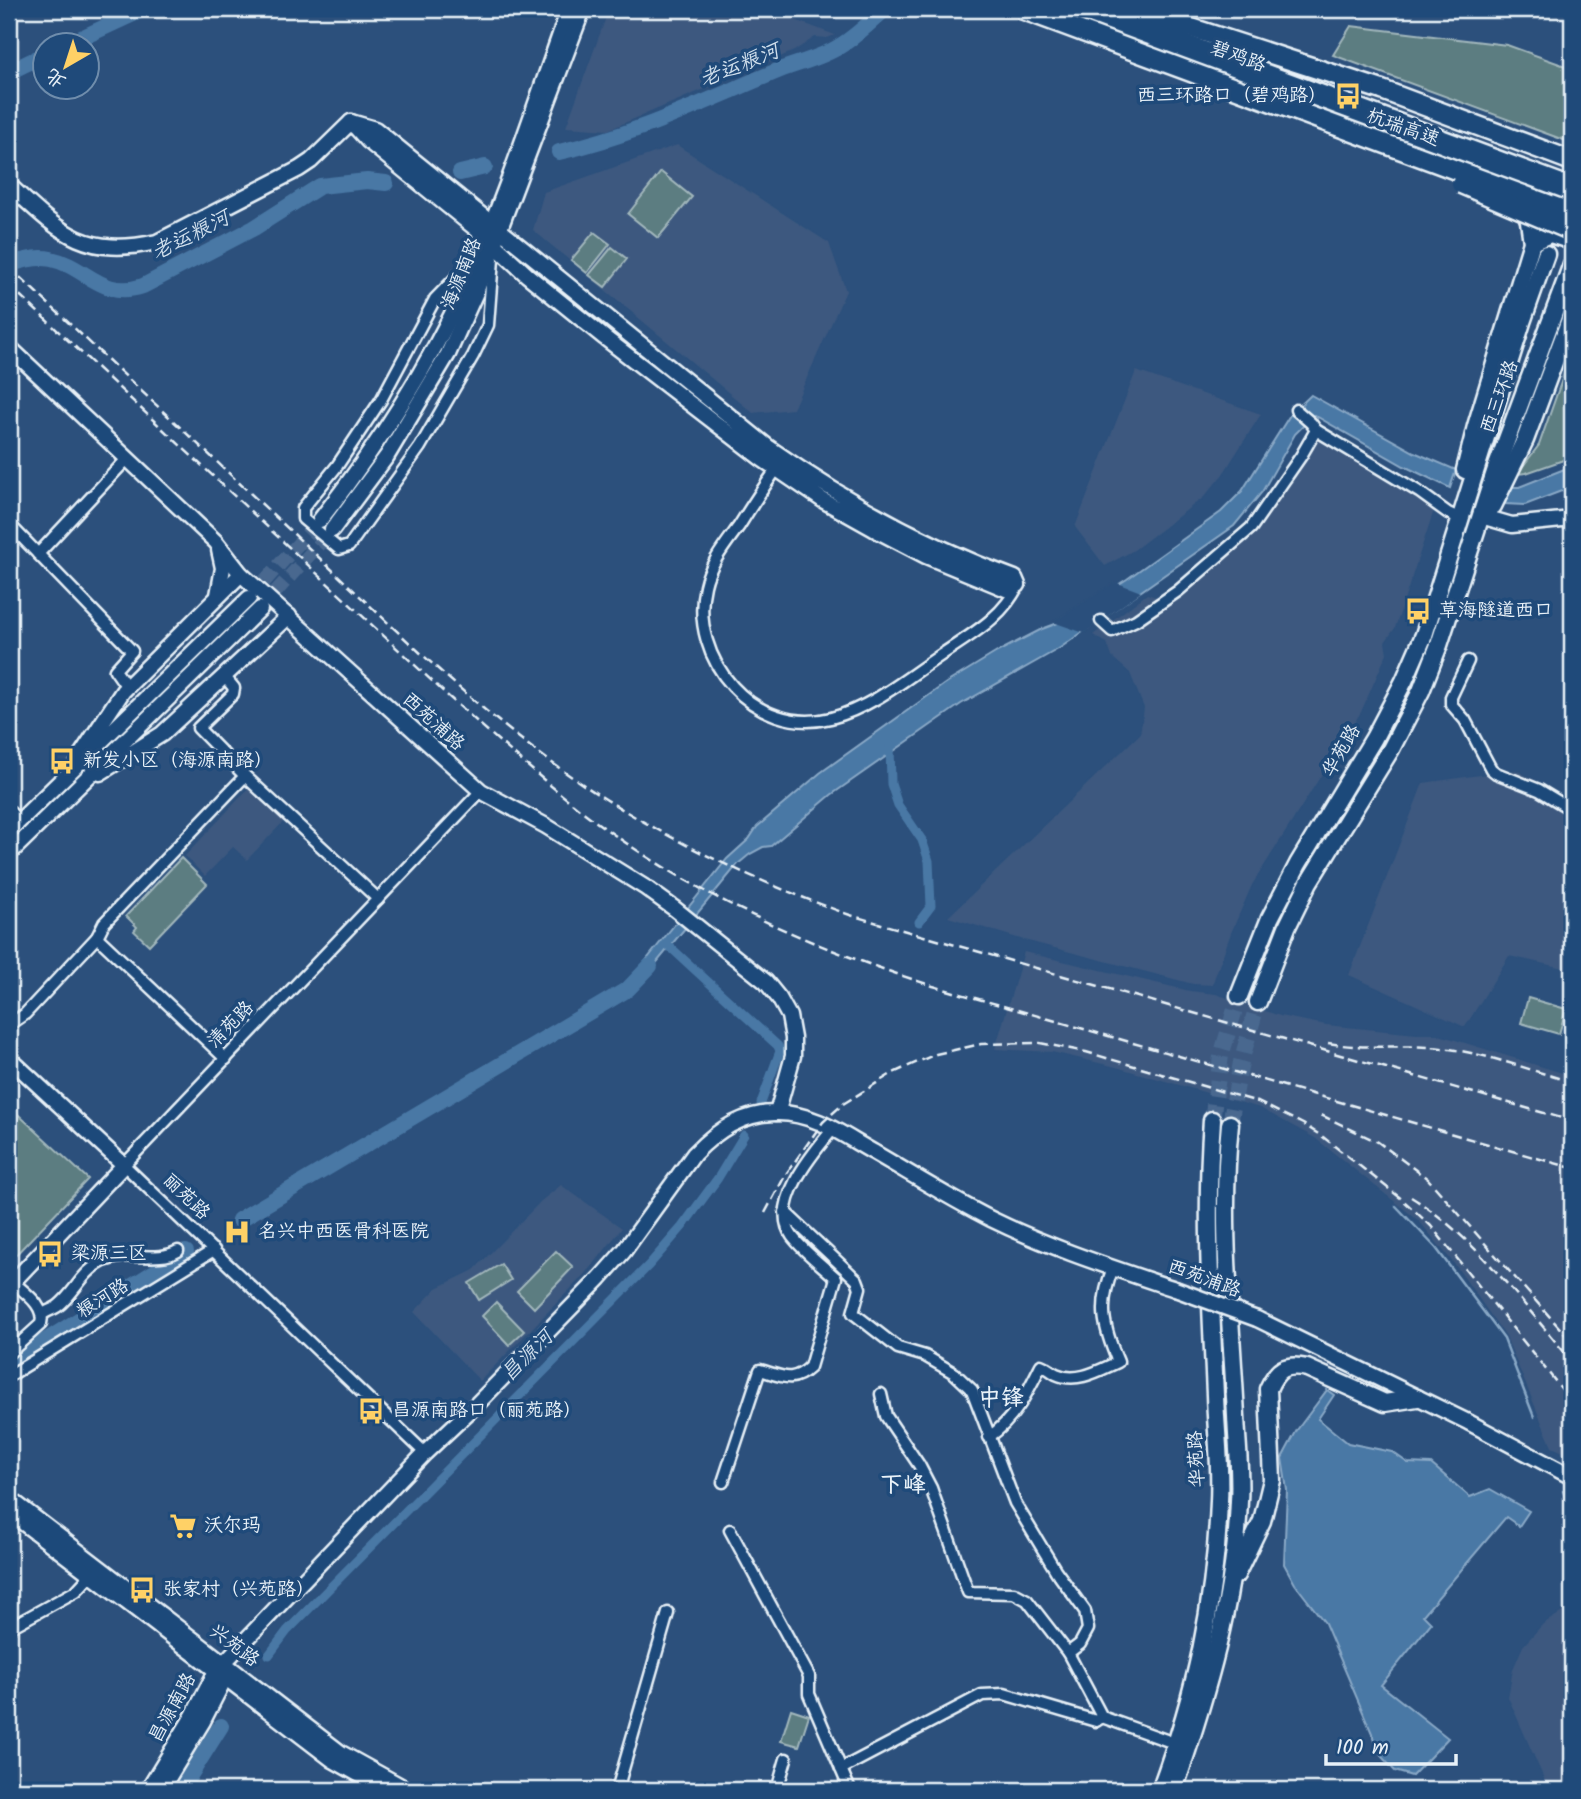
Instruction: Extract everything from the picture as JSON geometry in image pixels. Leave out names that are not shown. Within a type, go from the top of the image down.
[{"type":"highway","name":"杭瑞高速","points":[[1021,9],[1304,114],[1572,201]]},
{"type":"highway","name":"碧鸡路","points":[[1047,9],[1572,201]]},
{"type":"highway","name":"碧鸡路","points":[[1091,9],[1572,201]]},
{"type":"highway","name":"杭瑞高速","points":[[1114,9],[1572,179]]},
{"type":"highway","points":[[1133,9],[1382,90],[1572,161]]},
{"type":"highway","points":[[1304,114],[1572,231]]},
{"type":"main road","points":[[1511,180],[1525,210],[1532,242]]},
{"type":"main road","points":[[1459,518],[1462,486],[1476,426],[1532,242],[1543,226],[1572,201]]},
{"type":"main road","points":[[1532,242],[1550,234],[1572,241]]},
{"type":"main road","name":"西三环路","points":[[1459,518],[1546,254]]},
{"type":"main road","name":"西三环路","points":[[1483,517],[1572,264]]},
{"type":"main road","points":[[1483,517],[1497,498],[1525,440],[1572,314]]},
{"type":"main road","name":"华苑路","points":[[1258,1002],[1282,939],[1309,882],[1391,749],[1421,691],[1483,517]]},
{"type":"main road","name":"华苑路","points":[[1239,996],[1270,918],[1297,864],[1340,798],[1404,681],[1441,587],[1459,518]]},
{"type":"main road","name":"华苑路","points":[[1160,1790],[1177,1744],[1206,1636],[1214,1579],[1220,1498],[1207,1227],[1212,1120]]},
{"type":"main road","points":[[1174,1790],[1214,1662],[1230,1586],[1240,1500],[1225,1231],[1230,1124]]},
{"type":"main road","points":[[1230,1586],[1267,1506],[1272,1480],[1268,1389],[1274,1375],[1283,1368],[1294,1365],[1307,1368],[1385,1403],[1417,1398]]},
{"type":"street","name":"海源南路","points":[[496,226],[569,9]]},
{"type":"street","name":"海源南路","points":[[332,530],[387,456],[426,395],[466,316],[496,226],[583,9]]},
{"type":"street","points":[[351,122],[376,129],[729,417],[780,464]]},
{"type":"street","points":[[9,185],[62,232],[79,241],[119,248],[140,246],[157,242],[299,169],[311,161],[351,122]]},
{"type":"street","points":[[351,122],[368,141],[605,338],[841,510],[917,551],[1006,589],[1018,585]]},
{"type":"street","name":"海源南路","points":[[320,520],[374,447],[415,382],[479,255],[490,242]]},
{"type":"street","points":[[479,255],[435,299],[380,400],[337,466],[303,508],[303,519],[340,549],[349,546],[404,472],[439,416],[488,324],[490,242]]},
{"type":"street","name":"西苑浦路","points":[[9,347],[216,542],[241,574],[481,791],[546,826],[646,888],[766,982],[789,1016],[793,1038],[793,1056],[777,1113],[828,1126],[989,1218],[1023,1234],[1257,1319],[1572,1478]]},
{"type":"street","points":[[1296,410],[1314,427],[1459,518]]},
{"type":"street","points":[[1101,621],[1112,631],[1136,620],[1178,591],[1251,528],[1301,456],[1314,427]]},
{"type":"street","points":[[38,554],[127,459]]},
{"type":"street","points":[[780,464],[715,562],[705,584],[702,606],[703,627],[716,666],[725,680],[760,708],[780,716],[813,721],[852,712],[888,691],[989,622],[1011,601],[1018,585]]},
{"type":"street","points":[[1483,517],[1512,525],[1572,519]]},
{"type":"street","points":[[9,524],[132,651],[115,670],[127,687]]},
{"type":"street","points":[[216,542],[223,568],[217,597]]},
{"type":"street","points":[[73,781],[115,702],[127,687],[241,574]]},
{"type":"street","points":[[9,855],[73,781],[249,598]]},
{"type":"street","points":[[73,781],[260,609]]},
{"type":"street","points":[[12,821],[73,781],[162,734],[289,616]]},
{"type":"street","points":[[1468,661],[1451,697],[1451,704],[1465,720],[1484,760],[1496,773],[1539,790],[1572,810]]},
{"type":"street","points":[[225,677],[234,688],[233,694],[198,728],[245,776],[378,899]]},
{"type":"street","points":[[9,1026],[25,1014],[97,937],[104,923],[245,776]]},
{"type":"street","name":"清苑路","points":[[11,1284],[481,791]]},
{"type":"street","points":[[97,937],[226,1059]]},
{"type":"street","name":"丽苑路","points":[[9,1058],[425,1453]]},
{"type":"street","points":[[222,1671],[248,1636],[600,1278],[624,1251],[706,1141],[733,1124],[777,1113]]},
{"type":"street","points":[[723,1482],[760,1370],[793,1379],[801,1376],[810,1367],[836,1278],[791,1234],[785,1212],[794,1184],[828,1126]]},
{"type":"street","points":[[785,1212],[857,1280],[860,1288],[853,1313],[898,1348],[925,1356],[954,1373],[972,1390],[1015,1503],[1056,1571],[1085,1611],[1088,1629],[1080,1644],[1068,1653]]},
{"type":"street","name":"粮河路","points":[[12,1374],[214,1250]]},
{"type":"street","points":[[43,1314],[58,1306],[79,1280],[104,1261],[140,1255],[166,1257],[178,1251]]},
{"type":"street","points":[[989,1437],[1003,1427],[1018,1408],[1041,1365],[1058,1375],[1072,1378],[1086,1376],[1118,1362],[1105,1332],[1103,1304],[1105,1287],[1113,1268]]},
{"type":"street","points":[[11,1284],[41,1309],[43,1314],[41,1324],[9,1353],[12,1374]]},
{"type":"street","points":[[881,1394],[886,1416],[931,1488],[968,1592],[1014,1593],[1027,1600],[1068,1653],[1102,1717],[1177,1744]]},
{"type":"street","name":"兴苑路","points":[[9,1498],[333,1760],[387,1790]]},
{"type":"street","name":"兴苑路","points":[[9,1512],[222,1671],[341,1753],[408,1790]]},
{"type":"street","points":[[730,1530],[809,1676],[809,1694],[850,1790]]},
{"type":"street","points":[[9,1628],[76,1591],[90,1575]]},
{"type":"street","points":[[617,1790],[668,1613]]},
{"type":"street","name":"昌源南路","points":[[148,1790],[222,1671]]},
{"type":"street","name":"昌源南路","points":[[160,1790],[203,1721],[222,1671]]},
{"type":"street","points":[[841,1769],[982,1695],[1004,1695],[1096,1721],[1102,1717]]},
{"type":"street","points":[[777,1790],[786,1759]]},
{"type":"shaded area","points":[[609,9],[766,9],[835,35],[827,38],[815,37],[794,51],[608,130],[566,127]]},
{"type":"shaded area","points":[[677,145],[829,243],[846,291],[793,409],[753,413],[533,230],[544,192]]},
{"type":"shaded area","points":[[1136,371],[1261,414],[1223,474],[1204,497],[1134,550],[1105,566],[1075,527]]},
{"type":"shaded area","points":[[1311,395],[1414,452],[1456,470],[1450,488],[1404,466],[1314,415],[1295,434],[1262,492],[1234,526],[1060,648],[961,704],[831,795],[771,846],[750,854],[738,864],[639,984],[632,978],[727,859],[749,839],[757,827],[820,773],[946,683],[997,652],[1058,623],[1127,579],[1221,512],[1242,491],[1290,415]]},
{"type":"shaded area","points":[[1313,437],[1327,440],[1435,507],[1395,628],[1385,642],[1387,653],[1361,712],[1252,885],[1212,985],[1193,984],[1024,940],[948,917],[1140,734],[1144,708],[1130,673],[1112,657],[1107,643],[1093,635],[1147,594],[1166,600],[1249,530]]},
{"type":"shaded area","points":[[1572,466],[1572,487],[1525,505],[1505,504],[1511,487],[1519,487]]},
{"type":"shaded area","points":[[1516,770],[1572,801],[1572,970],[1509,956],[1465,1027],[1349,975],[1423,783]]},
{"type":"shaded area","points":[[250,787],[285,820],[247,860],[233,847],[205,876],[185,856]]},
{"type":"shaded area","points":[[1024,952],[1190,991],[1216,994],[1280,1016],[1326,1025],[1436,1034],[1572,1076],[1572,1456],[1552,1447],[1506,1337],[1456,1266],[1419,1221],[1315,1138],[1260,1108],[1116,1067],[1052,1052],[995,1049]]},
{"type":"shaded area","points":[[561,1185],[622,1228],[590,1269],[480,1381],[414,1312],[437,1288],[474,1270],[541,1201]]},
{"type":"shaded area","points":[[1327,1390],[1334,1395],[1318,1419],[1348,1443],[1392,1452],[1408,1463],[1431,1464],[1470,1497],[1490,1489],[1529,1511],[1519,1526],[1506,1517],[1423,1615],[1431,1623],[1381,1685],[1448,1738],[1412,1776],[1395,1771],[1382,1757],[1325,1623],[1295,1584],[1284,1564],[1287,1490],[1282,1458],[1297,1430]]},
{"type":"shaded area","points":[[1572,1606],[1572,1790],[1549,1790],[1508,1697],[1513,1669],[1523,1646],[1543,1624]]},
{"type":"green space","points":[[1351,26],[1507,45],[1568,67],[1572,63],[1572,143],[1333,55]]},
{"type":"green space","points":[[661,172],[692,197],[658,238],[628,214]]},
{"type":"green space","points":[[594,232],[610,244],[587,273],[571,260]]},
{"type":"green space","points":[[612,247],[627,259],[605,287],[589,275]]},
{"type":"green space","points":[[1572,351],[1572,457],[1517,474],[1539,445]]},
{"type":"green space","points":[[181,858],[207,884],[149,945],[134,931],[137,927],[126,916]]},
{"type":"green space","points":[[1528,998],[1566,1009],[1559,1034],[1521,1023]]},
{"type":"green space","points":[[9,1106],[88,1179],[9,1262]]},
{"type":"green space","points":[[556,1251],[573,1267],[534,1308],[517,1291]]},
{"type":"green space","points":[[501,1264],[511,1280],[479,1300],[469,1283]]},
{"type":"green space","points":[[496,1302],[524,1331],[509,1345],[482,1316]]},
{"type":"green space","points":[[791,1709],[809,1715],[799,1746],[781,1741]]},
{"type":"pier","points":[[1115,582],[1141,592],[1084,633],[1053,622]]},
{"type":"waterway","name":"老运粮河","points":[[94,32],[144,9]]},
{"type":"waterway","name":"老运粮河","points":[[559,152],[615,137],[824,54],[852,38],[885,9]]},
{"type":"waterway","name":"老运粮河","points":[[9,72],[32,61]]},
{"type":"waterway","name":"老运粮河","points":[[460,173],[485,167]]},
{"type":"waterway","name":"老运粮河","points":[[13,263],[46,258],[63,263],[116,289],[143,286],[254,228],[320,186],[367,181],[386,183]]},
{"type":"waterway","points":[[890,745],[891,784],[898,805],[922,840],[929,861],[931,906],[919,922]]},
{"type":"waterway","name":"昌源河","points":[[668,945],[778,1046],[780,1051],[761,1103]]},
{"type":"waterway","points":[[239,1220],[628,989],[650,966]]},
{"type":"waterway","name":"昌源河","points":[[269,1655],[287,1631],[649,1265],[682,1227],[718,1178],[744,1135]]},
{"type":"waterway","points":[[1396,1206],[1436,1248],[1504,1339],[1534,1417]]},
{"type":"waterway","points":[[9,1364],[186,1252]]},
{"type":"waterway","points":[[1563,1491],[1572,1514]]},
{"type":"waterway","name":"昌源河","points":[[181,1790],[221,1726]]},
{"type":"tunnel","points":[[250,597],[320,520]]},
{"type":"tunnel","points":[[261,608],[332,530]]},
{"type":"tunnel","points":[[1212,1120],[1221,1056],[1239,996]]},
{"type":"tunnel","points":[[1230,1124],[1241,1062],[1258,1002]]},
{"type":"railway","points":[[9,267],[461,690],[569,775],[666,834],[756,878],[850,915],[1572,1121]]},
{"type":"railway","points":[[9,285],[486,730],[599,824],[638,851],[718,898],[844,955],[933,986],[1572,1168]]},
{"type":"railway","points":[[765,1213],[786,1174],[823,1122],[843,1104],[893,1073],[936,1054],[981,1044],[1040,1043],[1086,1052],[1258,1102],[1323,1137],[1403,1200],[1431,1226],[1572,1402]]},
{"type":"railway","points":[[1328,1043],[1458,1050],[1572,1082]]},
{"type":"railway","points":[[1321,1115],[1378,1142],[1428,1179],[1572,1342]]},
{"type":"railway","points":[[1411,1197],[1435,1213],[1478,1252],[1572,1361]]},
{"type":"place","name":"西三环路口（碧鸡路）","points":[[1348,96]]},
{"type":"place","name":"草海隧道西口","points":[[1418,611]]},
{"type":"place","name":"新发小区（海源南路）","points":[[62,761]]},
{"type":"place","name":"名兴中西医骨科医院","points":[[237,1232]]},
{"type":"place","name":"梁源三区","points":[[50,1254]]},
{"type":"place","name":"昌源南路口（丽苑路）","points":[[371,1411]]},
{"type":"place","name":"沃尔玛","points":[[183,1526]]},
{"type":"place","name":"张家村（兴苑路）","points":[[142,1590]]},
{"type":"district","name":"中锋","points":[[1001,1399]]},
{"type":"district","name":"下峰","points":[[903,1486]]}]
